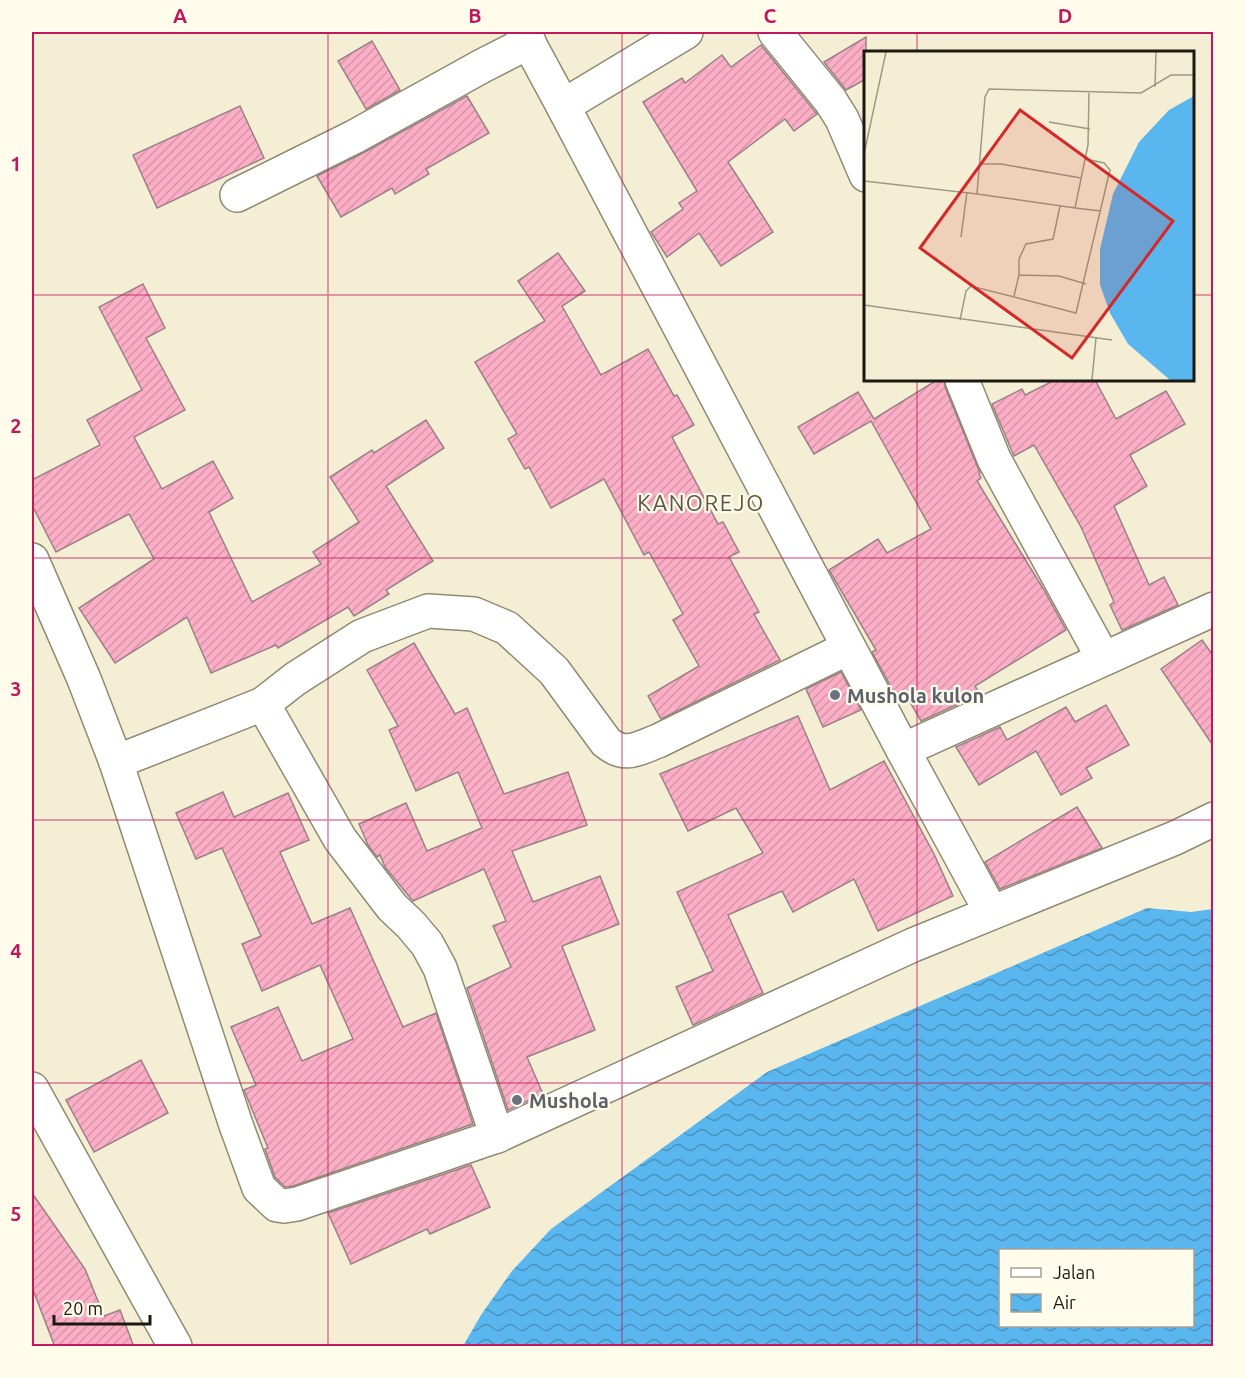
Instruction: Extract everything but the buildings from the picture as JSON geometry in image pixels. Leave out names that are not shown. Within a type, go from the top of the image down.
[{"type":"street","points":[[563,106],[686,32]]},
{"type":"street","points":[[775,32],[830,100],[842,119],[864,170]]},
{"type":"street","points":[[237,195],[354,137],[482,66],[526,37],[848,648],[991,912]]},
{"type":"street","points":[[962,381],[994,459],[1103,658]]},
{"type":"street","points":[[32,560],[84,679],[116,762],[259,1188],[277,1205],[297,1204],[497,1136],[913,945],[1175,838],[1214,819]]},
{"type":"street","points":[[903,750],[1214,609]]},
{"type":"street","points":[[116,762],[263,704],[295,679],[362,636],[428,611],[474,614],[507,628],[554,671],[606,742],[614,749],[623,752],[636,750],[658,741],[848,648]]},
{"type":"street","points":[[263,704],[340,839],[392,907],[411,924],[427,944],[440,968],[497,1136]]},
{"type":"street","points":[[32,1089],[175,1347]]},
{"type":"water","points":[[1147,908],[1191,912],[1213,909],[1213,1346],[463,1346],[481,1315],[512,1271],[551,1229],[767,1072]]},
{"type":"place","name":"Mushola kulon","points":[[835,695]]},
{"type":"place","name":"Mushola","points":[[517,1100]]},
{"type":"district","name":"KANOREJO","points":[[701,502]]}]
